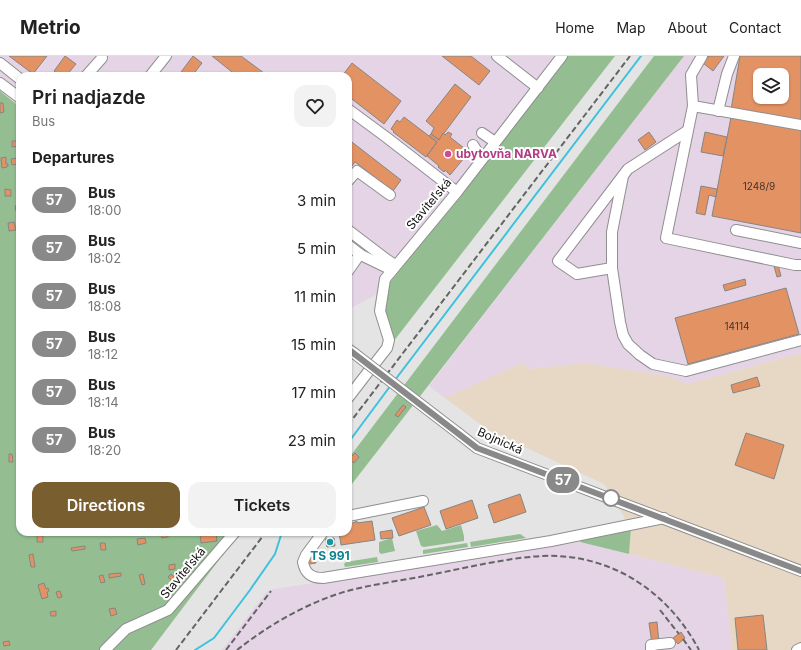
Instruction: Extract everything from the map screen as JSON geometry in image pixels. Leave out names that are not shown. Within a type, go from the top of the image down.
[{"type":"street","points":[[153,72],[166,56]]},
{"type":"street","points":[[497,56],[538,88]]},
{"type":"street","name":"Staviteľská","points":[[376,362],[386,348],[389,340],[380,311],[385,279],[492,147],[562,56]]},
{"type":"street","points":[[702,56],[691,75],[693,106],[666,238],[801,265]]},
{"type":"street","points":[[718,111],[727,74],[734,56]]},
{"type":"street","points":[[90,72],[103,57]]},
{"type":"street","points":[[0,63],[16,76]]},
{"type":"street","points":[[0,83],[16,95]]},
{"type":"street","points":[[693,106],[801,125]]},
{"type":"street","points":[[352,112],[456,192]]},
{"type":"street","points":[[612,268],[577,274],[558,261],[628,170],[687,131]]},
{"type":"street","points":[[482,133],[492,147]]},
{"type":"street","points":[[482,159],[473,146],[492,147]]},
{"type":"street","points":[[352,177],[357,171],[390,195]]},
{"type":"street","points":[[623,176],[612,232],[612,268],[623,334],[628,344],[640,355],[654,364],[686,371],[801,340]]},
{"type":"street","points":[[736,230],[801,243]]},
{"type":"street","points":[[352,233],[386,259],[394,268]]},
{"type":"street","points":[[352,249],[360,254],[394,268]]},
{"type":"street","points":[[352,265],[360,254]]},
{"type":"street","name":"Bojnická","points":[[352,353],[482,450],[801,571]]},
{"type":"street","points":[[352,393],[368,372]]},
{"type":"street","points":[[352,515],[423,501]]},
{"type":"street","points":[[320,536],[306,555],[303,562],[305,569],[310,575],[316,578],[551,541],[664,518]]},
{"type":"street","name":"Staviteľská","points":[[105,650],[126,629],[168,610],[232,536]]},
{"type":"street","points":[[651,650],[651,645],[670,643]]},
{"type":"street","points":[[797,650],[801,648]]},
{"type":"shaded area","points":[[0,56],[567,56],[388,285],[377,294],[352,308],[352,72],[16,72],[16,92],[0,80]]},
{"type":"shaded area","points":[[684,56],[801,56],[801,353],[687,384],[668,376],[586,363],[527,369],[524,362],[445,398],[429,386]]},
{"type":"shaded area","points":[[801,353],[801,650],[732,650],[724,578],[629,554],[631,528],[604,484],[488,430],[445,398],[524,362],[527,369],[586,363],[668,376],[687,384]]},
{"type":"shaded area","points":[[580,542],[724,578],[732,650],[222,650],[268,590]]},
{"type":"green space","points":[[567,56],[615,56],[393,342],[385,314],[388,285]]},
{"type":"green space","points":[[654,56],[684,56],[352,484],[352,454]]},
{"type":"green space","points":[[0,91],[16,104],[16,536],[237,536],[151,650],[0,650]]},
{"type":"green space","points":[[437,525],[442,531],[461,525],[464,541],[424,547],[421,546],[416,531]]},
{"type":"green space","points":[[631,528],[629,554],[580,542],[582,540]]},
{"type":"green space","points":[[520,534],[526,538],[471,547],[470,542]]},
{"type":"green space","points":[[392,538],[395,551],[381,554],[379,552],[379,542]]},
{"type":"green space","points":[[467,543],[468,547],[423,554],[423,550]]},
{"type":"green space","points":[[377,557],[378,562],[345,567],[344,564],[346,562]]},
{"type":"building","points":[[9,56],[47,56],[35,72],[30,72]]},
{"type":"building","points":[[65,56],[76,64],[69,72],[54,71]]},
{"type":"building","points":[[193,56],[202,63],[195,72],[181,72]]},
{"type":"building","points":[[212,56],[241,56],[263,72],[232,72]]},
{"type":"building","points":[[442,56],[471,56],[490,71],[479,85]]},
{"type":"building","points":[[709,56],[724,56],[713,71],[703,63]]},
{"type":"building","points":[[740,56],[801,56],[801,122],[731,110]]},
{"type":"building","points":[[352,63],[401,101],[384,124],[352,99],[352,72],[345,72]]},
{"type":"building","points":[[455,84],[471,97],[439,140],[431,134],[434,128],[426,121]]},
{"type":"building","points":[[0,103],[3,103],[4,112],[0,113]]},
{"type":"building","points":[[404,117],[437,142],[426,157],[391,129],[397,120],[400,122]]},
{"type":"building","points":[[731,117],[801,130],[801,233],[712,216]]},
{"type":"building","name":"ubytovňa NARVA","points":[[448,132],[452,134],[450,137],[469,152],[450,175],[445,170],[444,172],[427,156],[437,142],[429,136],[431,134],[439,140],[443,133],[445,135]]},
{"type":"building","points":[[649,132],[656,142],[645,150],[638,140]]},
{"type":"building","points":[[705,132],[727,137],[723,156],[701,152]]},
{"type":"building","points":[[12,141],[16,141],[16,146],[12,147]]},
{"type":"building","points":[[352,142],[401,180],[393,191],[355,162],[352,166]]},
{"type":"building","points":[[6,157],[6,164],[8,164],[8,166],[2,168],[1,158]]},
{"type":"building","points":[[16,158],[16,164],[12,165],[11,159]]},
{"type":"building","points":[[701,186],[717,189],[716,197],[709,195],[705,215],[696,213]]},
{"type":"building","points":[[5,189],[11,190],[11,196],[5,196]]},
{"type":"building","points":[[14,222],[16,230],[9,231],[8,223]]},
{"type":"building","points":[[778,265],[781,276],[777,277],[774,266]]},
{"type":"building","points":[[745,279],[746,285],[725,291],[723,285]]},
{"type":"building","points":[[786,288],[799,334],[688,364],[675,318]]},
{"type":"building","points":[[757,377],[760,386],[733,393],[731,385]]},
{"type":"building","points":[[403,405],[406,407],[398,417],[395,415]]},
{"type":"building","points":[[746,433],[784,445],[774,479],[735,465]]},
{"type":"building","points":[[355,453],[359,457],[354,463],[352,461],[352,456]]},
{"type":"building","points":[[9,454],[12,454],[13,462],[9,462]]},
{"type":"building","points":[[520,494],[526,512],[494,523],[488,505]]},
{"type":"building","points":[[472,500],[478,518],[446,529],[440,511]]},
{"type":"building","points":[[424,507],[431,525],[399,536],[392,518]]},
{"type":"building","points":[[357,521],[357,523],[372,521],[375,540],[341,545],[340,536],[352,536],[352,523]]},
{"type":"building","points":[[392,530],[393,538],[381,539],[380,532]]},
{"type":"building","points":[[37,536],[43,536],[43,542],[37,542]]},
{"type":"building","points":[[200,536],[216,536],[217,541],[201,543]]},
{"type":"building","points":[[145,538],[146,543],[138,545],[137,539]]},
{"type":"building","name":"TS 991","points":[[334,538],[335,546],[327,547],[325,539]]},
{"type":"building","points":[[100,543],[105,543],[106,550],[101,550]]},
{"type":"building","points":[[85,546],[85,549],[72,551],[71,548]]},
{"type":"building","points":[[33,554],[35,567],[31,567],[29,555]]},
{"type":"building","points":[[309,557],[315,557],[316,563],[310,564]]},
{"type":"building","points":[[175,564],[175,569],[169,570],[169,565]]},
{"type":"building","points":[[121,573],[121,576],[109,578],[109,574]]},
{"type":"building","points":[[143,574],[145,584],[142,585],[139,575]]},
{"type":"building","points":[[171,574],[175,578],[172,581],[168,577]]},
{"type":"building","points":[[103,575],[105,582],[101,583],[99,576]]},
{"type":"building","points":[[44,583],[46,589],[48,588],[49,591],[47,592],[48,597],[42,599],[38,585]]},
{"type":"building","points":[[60,591],[62,597],[58,598],[56,592]]},
{"type":"building","points":[[115,608],[117,614],[111,616],[109,609]]},
{"type":"building","points":[[56,611],[56,616],[51,616],[50,612]]},
{"type":"building","points":[[763,615],[767,650],[738,650],[735,618]]},
{"type":"building","points":[[657,622],[659,643],[652,644],[649,623]]},
{"type":"building","points":[[681,632],[685,638],[678,644],[673,638]]},
{"type":"building","points":[[9,641],[10,645],[4,646],[3,642]]},
{"type":"waterway","points":[[395,380],[641,56]]},
{"type":"waterway","points":[[352,438],[391,385]]},
{"type":"waterway","points":[[195,650],[214,638],[275,554],[281,536]]},
{"type":"railway","points":[[352,420],[630,56]]},
{"type":"railway","points":[[176,650],[263,536]]},
{"type":"railway","points":[[237,650],[263,631],[291,614],[321,600],[351,590],[488,563],[542,556],[567,557],[591,561],[613,569],[634,580],[654,594],[671,610],[686,629],[699,650]]},
{"type":"railway","points":[[226,650],[271,591]]},
{"type":"railway","points":[[660,610],[679,634]]},
{"type":"railway","points":[[683,639],[691,650]]},
{"type":"bus line","name":"57","points":[[352,352],[477,448],[801,571]]},
{"type":"place","name":"ubytovňa NARVA","points":[[448,154]]},
{"type":"place","name":"TS 991","points":[[330,542]]}]
